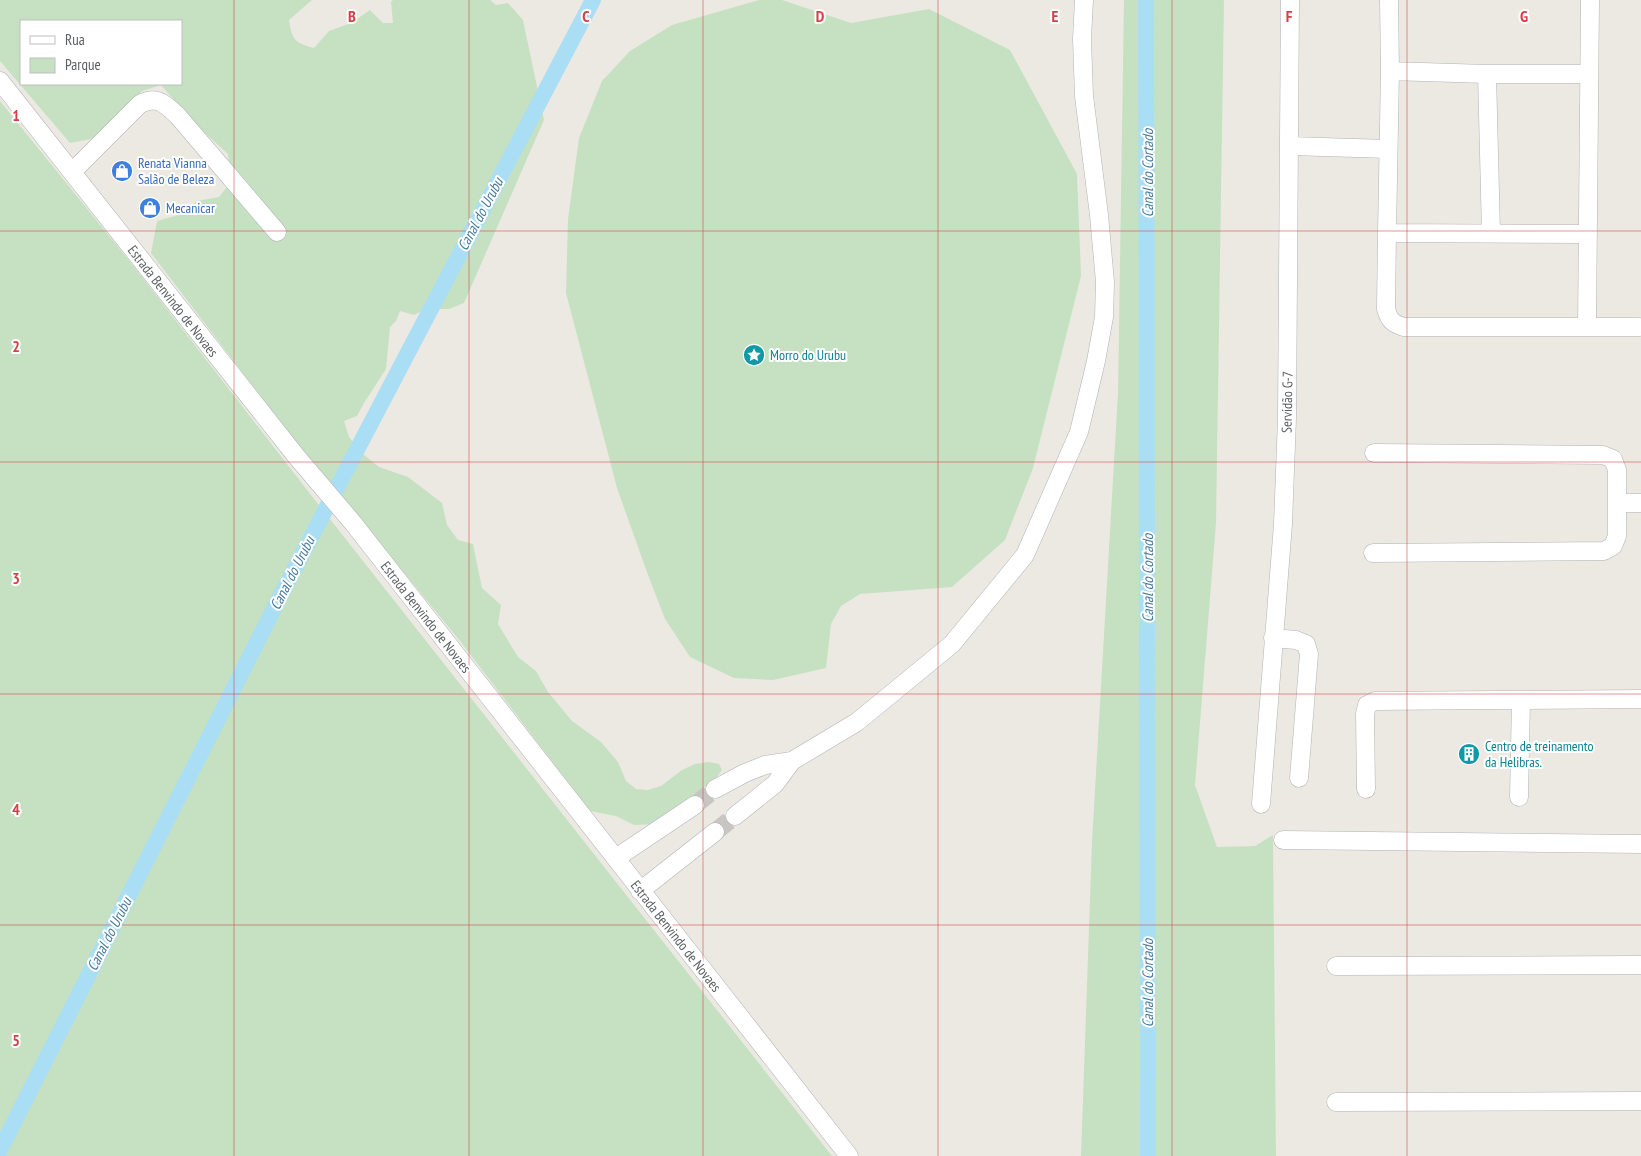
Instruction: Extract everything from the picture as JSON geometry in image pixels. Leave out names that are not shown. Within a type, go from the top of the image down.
[{"type":"street","points":[[715,789],[744,773],[766,765],[792,761],[857,722],[952,644],[1025,555],[1079,432],[1098,352],[1104,317],[1105,282],[1099,215],[1084,96],[1082,39],[1084,0]]},
{"type":"street","name":"Servidão G-7","points":[[1261,804],[1283,524],[1287,418],[1290,0]]},
{"type":"street","points":[[1389,0],[1390,71],[1386,309],[1389,318],[1395,324],[1404,327],[1639,327]]},
{"type":"street","points":[[1588,327],[1590,0]]},
{"type":"street","points":[[1390,71],[1487,74],[1589,74]]},
{"type":"street","points":[[1487,74],[1491,233]]},
{"type":"street","name":"Estrada Benvindo de Novaes","points":[[0,80],[296,456],[353,524],[849,1156]]},
{"type":"street","points":[[72,172],[140,104],[149,99],[154,99],[178,115],[277,232]]},
{"type":"street","points":[[1290,146],[1388,149]]},
{"type":"street","points":[[1387,233],[1588,234]]},
{"type":"street","points":[[1373,553],[1604,551],[1613,546],[1617,536],[1618,503],[1617,470],[1613,459],[1603,454],[1374,453]]},
{"type":"street","points":[[1618,503],[1641,503]]},
{"type":"street","points":[[1273,638],[1296,640],[1306,644],[1309,654],[1299,778]]},
{"type":"street","points":[[1366,789],[1365,714],[1367,705],[1375,701],[1641,699]]},
{"type":"street","points":[[1519,797],[1522,700]]},
{"type":"street","points":[[735,816],[775,784],[792,761]]},
{"type":"street","points":[[616,858],[694,805]]},
{"type":"street","points":[[640,891],[715,832]]},
{"type":"street","points":[[1284,840],[1641,844]]},
{"type":"street","points":[[1336,966],[1641,965]]},
{"type":"street","points":[[1336,1102],[1641,1101]]},
{"type":"green space","points":[[0,0],[312,0],[289,20],[293,36],[296,40],[314,48],[329,31],[351,23],[370,10],[383,23],[393,23],[391,2],[393,0],[490,0],[496,5],[508,3],[523,20],[544,120],[464,303],[449,309],[426,309],[414,315],[400,311],[396,321],[390,327],[386,369],[357,416],[344,421],[349,437],[363,454],[379,467],[408,477],[442,503],[447,525],[458,540],[473,544],[482,588],[501,605],[498,624],[518,657],[536,671],[548,692],[572,721],[601,742],[618,762],[626,781],[636,789],[648,790],[661,786],[682,770],[695,764],[709,762],[719,764],[722,770],[716,778],[656,824],[634,825],[616,816],[590,811],[460,641],[278,419],[151,253],[157,221],[182,214],[197,201],[219,197],[230,183],[228,154],[194,123],[161,85],[182,85],[182,20],[20,20],[20,84],[0,61]]},
{"type":"green space","points":[[759,0],[782,0],[851,23],[929,9],[1010,50],[1077,174],[1081,276],[1033,468],[1005,540],[952,587],[860,594],[841,606],[831,624],[826,668],[773,680],[734,678],[690,657],[665,619],[617,488],[566,293],[568,219],[579,138],[602,81],[630,51],[672,25]]},
{"type":"green space","points":[[1124,0],[1224,0],[1216,523],[1195,785],[1217,847],[1255,846],[1273,835],[1276,1156],[1081,1156],[1092,842],[1118,393]]},
{"type":"green space","points":[[20,85],[161,85],[142,91],[117,118],[91,139],[70,143]]},
{"type":"green space","points":[[0,101],[135,268],[311,495],[832,1156],[0,1156]]},
{"type":"waterway","name":"Canal do Urubu","points":[[0,1150],[286,585],[593,0]]},
{"type":"waterway","name":"Canal do Cortado","points":[[1146,0],[1148,1156]]},
{"type":"tunnel","points":[[695,805],[715,789]]},
{"type":"tunnel","points":[[715,832],[735,816]]},
{"type":"place","name":"Renata Vianna Salão de Beleza","points":[[122,171]]},
{"type":"place","name":"Mecanicar","points":[[150,208]]},
{"type":"place","name":"Morro do Urubu","points":[[754,355]]},
{"type":"place","name":"Centro de treinamento da Helibras.","points":[[1469,754]]}]
